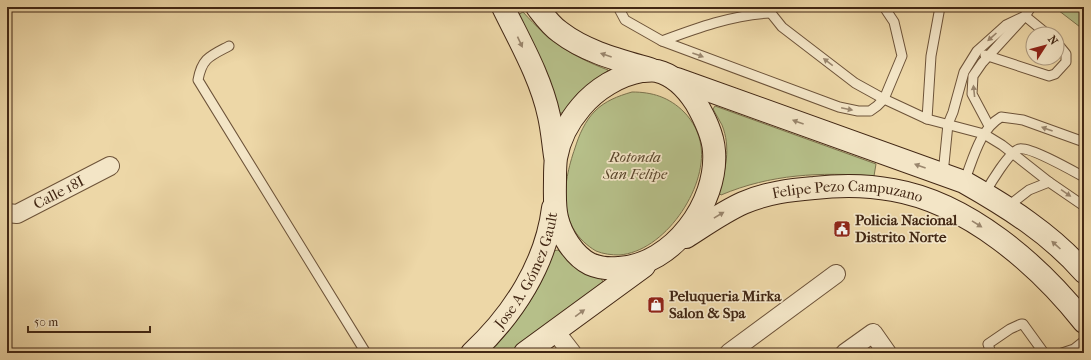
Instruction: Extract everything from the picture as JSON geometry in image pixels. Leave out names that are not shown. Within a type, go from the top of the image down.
[{"type":"main road","points":[[503,7],[536,78],[549,115],[556,158],[555,199],[557,218],[562,232],[570,245],[590,264],[602,268],[631,268],[657,257]]},
{"type":"main road","points":[[537,7],[559,32],[575,42],[599,53],[664,74],[964,182],[1007,207],[1050,239],[1084,272]]},
{"type":"main road","points":[[526,353],[675,244],[700,209],[710,188],[714,170],[714,150],[709,130],[693,99],[683,86],[664,74],[642,71],[630,73],[591,96],[573,117],[563,136],[556,158]]},
{"type":"main road","name":"Felipe Pezo Campuzano","points":[[675,244],[720,214],[744,202],[771,193],[831,186],[858,186],[893,190],[922,198],[957,212],[992,233],[1045,278],[1084,322]]},
{"type":"main road","name":"Jose A. Gómez Gault","points":[[472,353],[496,329],[524,289],[545,245],[555,199]]},
{"type":"street","name":"Calle 18I","points":[[7,213],[17,214],[110,166]]},
{"type":"street","points":[[729,353],[836,274]]},
{"type":"street","points":[[555,331],[572,353]]},
{"type":"street","points":[[846,353],[873,334],[887,353]]},
{"type":"lane","points":[[618,7],[625,20],[662,41],[839,107],[858,111],[870,111],[884,99],[902,56],[894,22],[884,7]]},
{"type":"lane","points":[[927,119],[931,56],[940,7]]},
{"type":"lane","points":[[1031,7],[973,76],[972,94],[987,130],[1049,182],[1084,206]]},
{"type":"lane","points":[[662,41],[731,18],[768,10],[782,28],[856,83],[884,99],[927,119],[987,130]]},
{"type":"lane","points":[[1025,16],[1037,26]]},
{"type":"lane","points":[[943,174],[948,124],[954,112],[964,72],[977,51],[1006,25],[1025,16]]},
{"type":"lane","points":[[228,46],[209,57],[200,68],[198,80],[366,353]]},
{"type":"lane","points":[[977,51],[1049,76],[1055,74],[1062,66]]},
{"type":"lane","points":[[1065,53],[1065,63]]},
{"type":"lane","points":[[964,182],[987,130],[1001,117],[1023,120],[1084,142]]},
{"type":"lane","points":[[985,193],[997,173],[1018,149],[1026,149],[1043,156],[1084,177]]},
{"type":"lane","points":[[1007,207],[1029,190],[1049,182]]},
{"type":"lane","points":[[991,353],[988,344],[1010,329],[1023,324],[1044,353]]},
{"type":"lane","points":[[1062,353],[1074,349],[1084,341]]},
{"type":"green space","points":[[1054,7],[1084,7],[1084,30]]},
{"type":"green space","points":[[523,12],[561,47],[595,65],[608,70],[608,73],[577,94],[563,113],[559,113],[516,16]]},
{"type":"green space","name":"Rotonda San Felipe","points":[[632,92],[660,96],[684,112],[693,123],[699,136],[701,146],[701,163],[697,181],[690,199],[679,216],[666,231],[652,243],[636,251],[619,255],[602,253],[596,251],[583,241],[574,230],[566,205],[567,176],[578,138],[591,115],[607,102]]},
{"type":"green space","points":[[715,106],[876,164],[874,176],[834,174],[796,176],[758,183],[721,195],[718,192],[725,167],[727,150],[725,133],[713,109]]},
{"type":"green space","points":[[558,250],[567,259],[601,278],[603,282],[511,353],[488,353],[503,338],[525,309],[542,280],[553,251]]},
{"type":"place","name":"Policia Nacional Distrito Norte","points":[[842,229]]},
{"type":"place","name":"Peluqueria Mirka Salon & Spa","points":[[656,305]]}]
